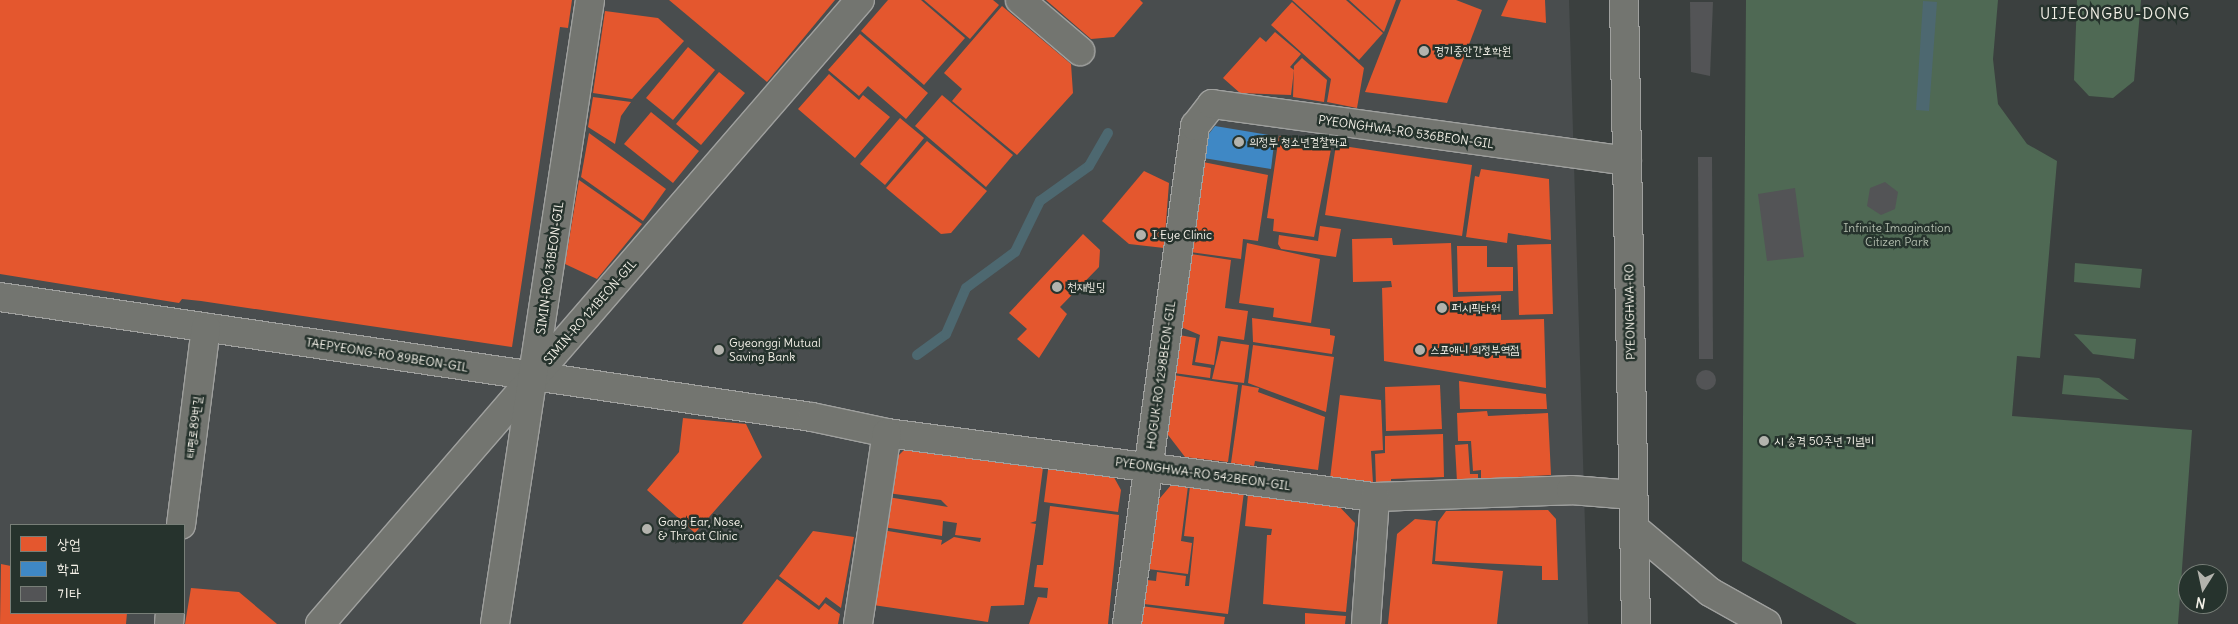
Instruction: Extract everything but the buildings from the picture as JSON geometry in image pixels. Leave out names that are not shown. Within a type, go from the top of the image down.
[{"type":"street","name":"SIMIN-RO 131BEON-GIL","points":[[495,624],[590,0]]},
{"type":"street","name":"SIMIN-RO 121BEON-GIL","points":[[320,624],[860,0]]},
{"type":"street","points":[[1020,0],[1080,51]]},
{"type":"street","name":"PYEONGHWA-RO","points":[[1624,0],[1636,624]]},
{"type":"street","name":"PYEONGHWA-RO 536BEON-GIL","points":[[1195,126],[1212,104],[1627,161]]},
{"type":"street","name":"HOGUK-RO 1298BEON-GIL","points":[[1127,624],[1195,126]]},
{"type":"street","name":"TAEPYEONG-RO 89BEON-GIL","points":[[0,297],[775,414]]},
{"type":"street","name":"태평로89번길","points":[[181,524],[206,328]]},
{"type":"street","name":"PYEONGHWA-RO 542BEON-GIL","points":[[775,414],[887,433],[1375,497],[1571,490],[1634,495]]},
{"type":"street","points":[[858,624],[887,433]]},
{"type":"street","points":[[1366,624],[1375,497]]},
{"type":"street","points":[[1634,528],[1710,592],[1765,623]]},
{"type":"shaded area","points":[[0,0],[1569,0],[1588,624],[0,624]]},
{"type":"green space","name":"Infinite Imagination Citizen Park","points":[[1746,0],[1998,0],[1993,59],[1998,104],[2027,144],[2057,161],[2040,358],[2017,356],[2012,416],[2192,430],[2182,564],[2178,564],[2178,624],[1857,624],[1742,561]]},
{"type":"green space","points":[[2077,0],[2141,0],[2134,81],[2113,98],[2089,96],[2074,80]]},
{"type":"green space","points":[[2075,263],[2142,269],[2140,288],[2074,282]]},
{"type":"green space","points":[[2074,334],[2136,339],[2134,359],[2093,354]]},
{"type":"green space","points":[[2064,375],[2099,378],[2129,400],[2062,394]]},
{"type":"water","points":[[1923,1],[1937,2],[1929,111],[1916,110]]},
{"type":"waterway","points":[[917,355],[946,334],[966,288],[1015,252],[1040,201],[1089,166],[1108,133]]},
{"type":"place","name":"경기중안간호학원","points":[[1424,51]]},
{"type":"place","name":"의정부 청소년결찰학교","points":[[1239,142]]},
{"type":"place","name":"I Eye Clinic","points":[[1141,235]]},
{"type":"place","name":"천재빌딩","points":[[1057,287]]},
{"type":"place","name":"퍼시픽타워","points":[[1442,308]]},
{"type":"place","name":"Gyeonggi Mutual Saving Bank","points":[[719,350]]},
{"type":"place","name":"스포애니 의정부역점","points":[[1420,350]]},
{"type":"place","name":"시 승격 50주년 기념비","points":[[1764,441]]},
{"type":"place","name":"Gang Ear, Nose, & Throat Clinic","points":[[647,529]]},
{"type":"district","name":"UIJEONGBU-DONG","points":[[2115,14]]}]
